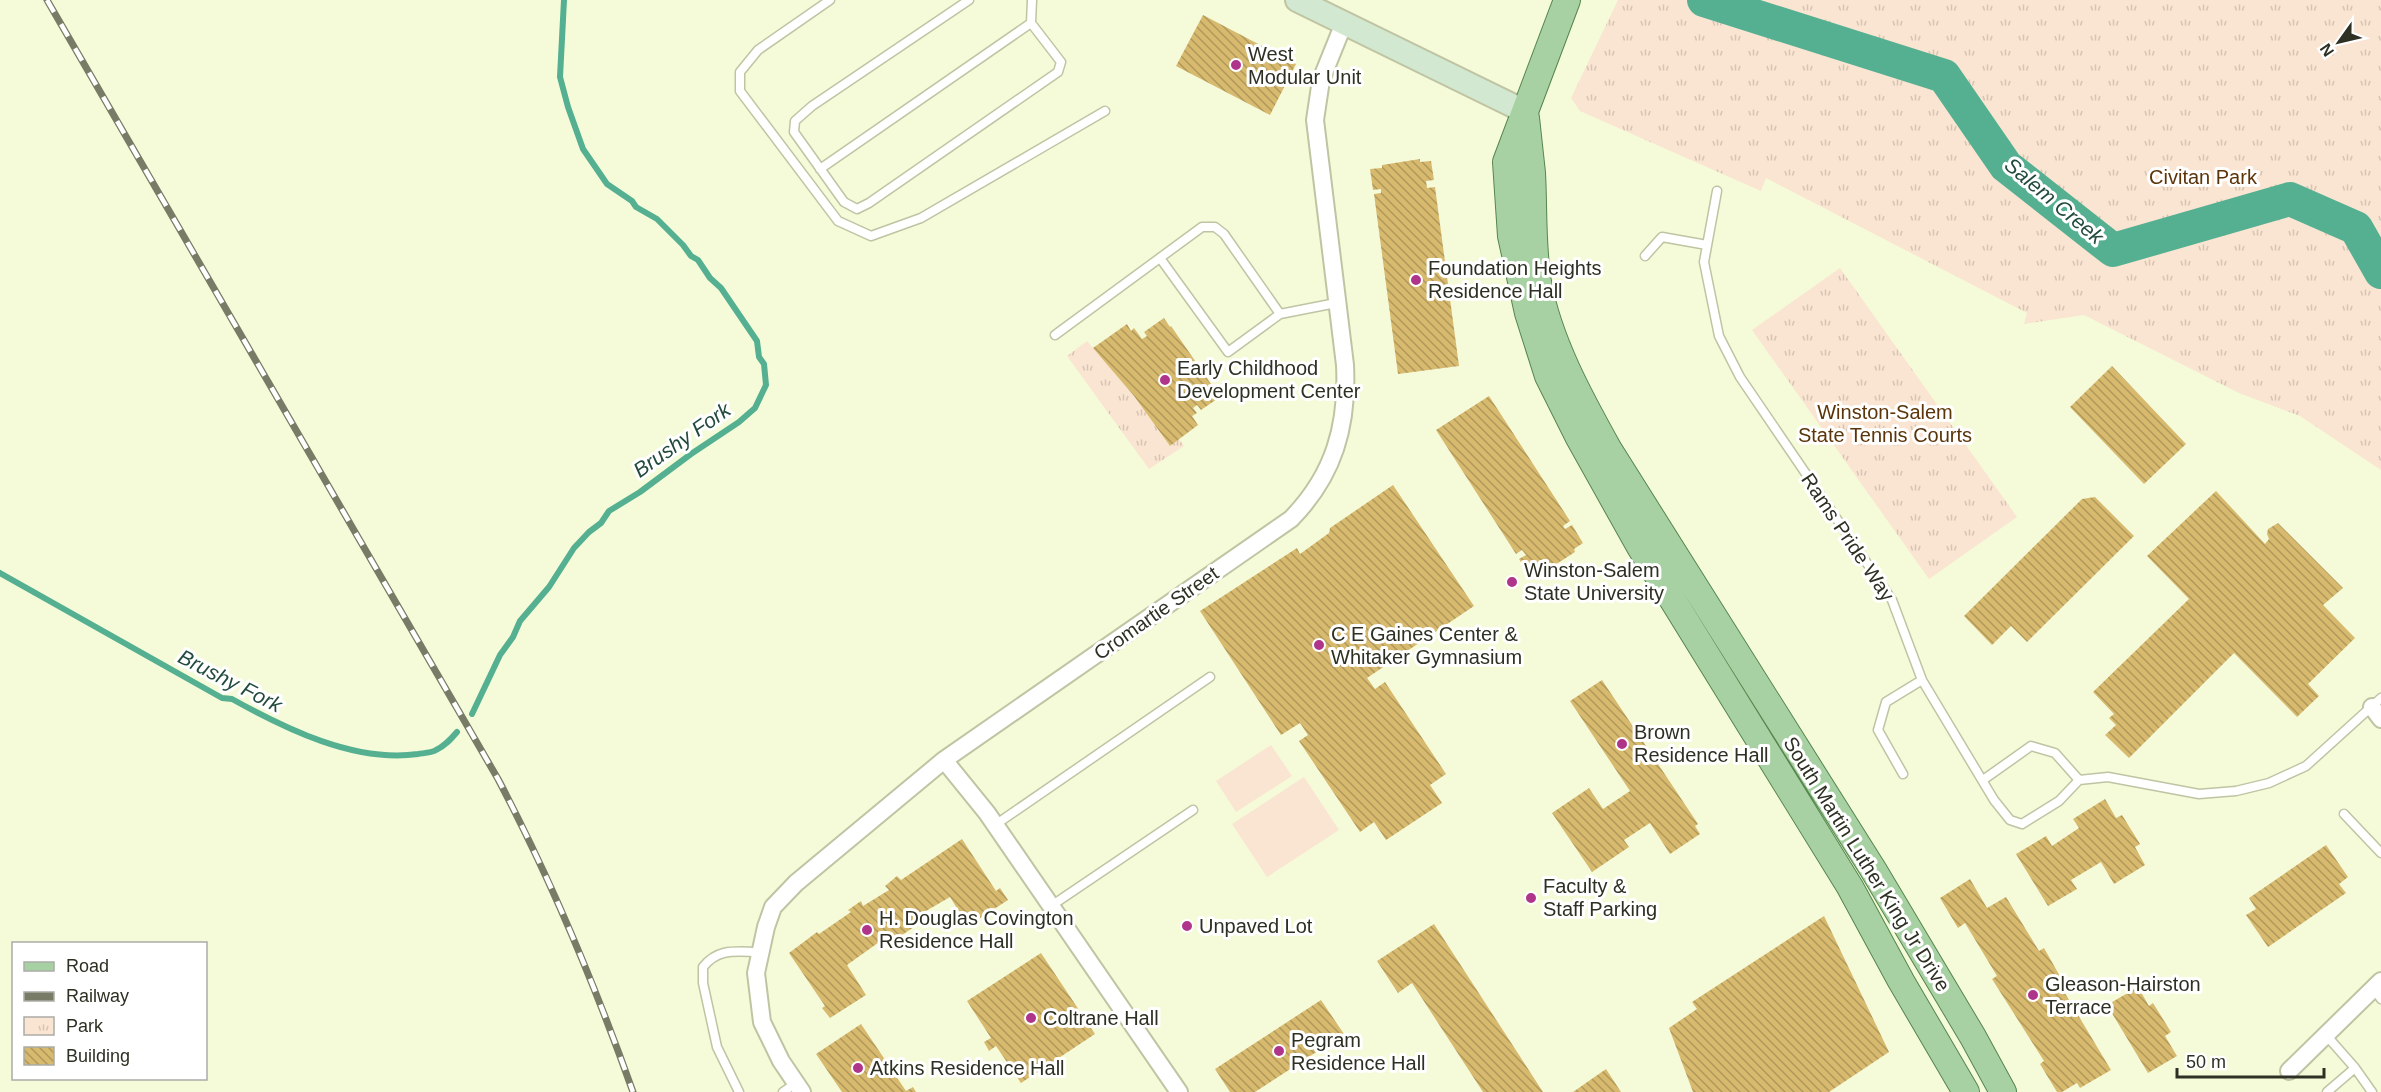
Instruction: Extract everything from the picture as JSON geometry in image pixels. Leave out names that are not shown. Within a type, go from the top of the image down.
[{"type":"main road","points":[[1297,0],[1526,112]]},
{"type":"main road","name":"South Martin Luther King Jr Drive","points":[[1565,5],[1506,162],[1511,236],[1528,313],[1548,376],[1579,438],[1640,547],[1850,887],[1901,981],[1966,1092]]},
{"type":"main road","name":"South Martin Luther King Jr Drive","points":[[1526,112],[1532,174],[1534,243],[1539,284],[1563,360],[1581,400],[1609,450],[1874,871],[1973,1037],[2003,1092]]},
{"type":"street","name":"Cromartie Street","points":[[794,1089],[762,1022],[756,974],[766,927],[773,907],[796,883],[944,760],[1291,519],[1308,501],[1322,480],[1333,456],[1342,426],[1346,382],[1315,120],[1321,80],[1344,23]]},
{"type":"street","points":[[944,760],[991,819],[1179,1092]]},
{"type":"street","points":[[2289,1071],[2378,990]]},
{"type":"lane","points":[[830,0],[758,50],[740,72],[740,91],[838,221],[871,236],[921,218],[1105,111]]},
{"type":"lane","points":[[969,0],[812,106],[795,121],[794,132],[844,202],[857,209],[869,203],[1058,72],[1060,62],[1031,22],[1032,0]]},
{"type":"lane","points":[[820,169],[1031,22]]},
{"type":"lane","name":"Rams Pride Way","points":[[1717,191],[1704,262],[1719,336],[1740,377],[1892,600],[1922,680],[1994,800],[2010,820],[2022,824],[2059,801],[2079,780]]},
{"type":"lane","points":[[1055,335],[1202,227],[1215,227],[1224,234],[1280,314]]},
{"type":"lane","points":[[1645,256],[1662,237],[1707,245]]},
{"type":"lane","points":[[1160,258],[1228,352],[1280,314],[1336,303]]},
{"type":"lane","points":[[991,819],[1210,677]]},
{"type":"lane","points":[[1904,774],[1878,730],[1886,702],[1922,680]]},
{"type":"lane","points":[[1983,780],[2031,746],[2055,753],[2079,780],[2108,777],[2199,794],[2236,791],[2269,783],[2306,766],[2378,708]]},
{"type":"lane","points":[[1051,906],[1193,810]]},
{"type":"lane","points":[[2344,814],[2381,853]]},
{"type":"lane","points":[[739,1092],[717,1047],[703,983],[703,967],[711,957],[726,951],[760,952]]},
{"type":"lane","points":[[2326,1035],[2355,1068],[2372,1092]]},
{"type":"lane","points":[[2327,1092],[2355,1068]]},
{"type":"green space","name":"Civitan Park","points":[[1618,0],[2381,0],[2381,470],[2300,416],[2239,393],[2084,315],[2024,324],[2027,313],[1766,178],[1761,191],[1580,111],[1571,98]]},
{"type":"green space","name":"Winston-Salem State Tennis Courts","points":[[1840,268],[2017,517],[1929,579],[1752,330]]},
{"type":"green space","points":[[1087,341],[1134,396],[1169,445],[1179,439],[1184,446],[1149,469],[1067,356]]},
{"type":"green space","points":[[1271,745],[1292,776],[1236,812],[1216,781]]},
{"type":"green space","points":[[1304,777],[1339,830],[1267,877],[1232,824]]},
{"type":"building","name":"West Modular Unit","points":[[1203,15],[1296,64],[1270,115],[1176,66]]},
{"type":"building","name":"Foundation Heights Residence Hall","points":[[1420,159],[1420,162],[1431,161],[1434,180],[1426,181],[1427,188],[1435,187],[1459,366],[1398,374],[1374,194],[1381,193],[1381,189],[1373,190],[1370,169]]},
{"type":"building","name":"Early Childhood Development Center","points":[[1164,318],[1220,397],[1201,410],[1197,405],[1193,408],[1197,413],[1192,416],[1198,425],[1170,446],[1134,396],[1093,348],[1127,324],[1131,331],[1134,328],[1142,339],[1147,336],[1144,332]]},
{"type":"building","points":[[2112,366],[2186,444],[2144,484],[2070,407]]},
{"type":"building","points":[[1489,396],[1570,521],[1563,526],[1565,529],[1572,525],[1583,543],[1574,549],[1575,552],[1541,574],[1539,570],[1530,577],[1519,559],[1526,555],[1522,550],[1516,554],[1436,430]]},
{"type":"building","name":"C E Gaines Center & Whitaker Gymnasium","points":[[1393,485],[1474,606],[1367,678],[1375,689],[1385,682],[1446,774],[1430,785],[1442,803],[1386,840],[1374,822],[1360,832],[1299,741],[1308,735],[1300,723],[1281,735],[1200,611],[1297,548],[1300,554],[1329,533],[1330,528]]},
{"type":"building","points":[[2216,491],[2265,544],[2269,539],[2268,529],[2278,523],[2343,588],[2323,605],[2355,638],[2308,684],[2319,696],[2297,717],[2234,653],[2129,758],[2105,735],[2116,725],[2109,718],[2114,714],[2093,692],[2189,599],[2147,556]]},
{"type":"building","points":[[2095,497],[2134,536],[2027,642],[2011,626],[1992,645],[1964,616],[2082,499]]},
{"type":"building","name":"Brown Residence Hall","points":[[1602,680],[1698,824],[1695,826],[1700,834],[1670,854],[1650,823],[1624,840],[1629,847],[1592,872],[1552,813],[1589,788],[1603,809],[1630,791],[1570,701]]},
{"type":"building","points":[[2105,799],[2116,818],[2122,815],[2140,844],[2135,847],[2145,865],[2114,884],[2101,862],[2071,880],[2077,889],[2048,906],[2016,854],[2046,836],[2052,846],[2079,828],[2073,819]]},
{"type":"building","name":"H. Douglas Covington Residence Hall","points":[[962,839],[996,891],[1000,888],[1008,900],[968,926],[950,897],[914,918],[917,925],[887,945],[882,940],[847,965],[866,995],[830,1018],[822,1008],[825,1006],[789,953],[817,932],[819,934],[851,912],[848,910],[861,901],[863,906],[889,890],[885,886],[897,876],[901,880]]},
{"type":"building","points":[[2326,845],[2348,877],[2339,884],[2346,893],[2268,947],[2246,915],[2256,909],[2249,898]]},
{"type":"building","name":"Gleason-Hairston Terrace","points":[[1970,879],[1987,908],[2006,897],[2039,951],[2044,948],[2061,978],[2057,980],[2111,1070],[2080,1088],[2077,1083],[2062,1092],[2057,1092],[2040,1064],[2044,1061],[1992,979],[1997,976],[1965,923],[1958,928],[1940,898]]},
{"type":"building","points":[[1824,916],[1889,1052],[1829,1092],[1693,1092],[1669,1028],[1697,1009],[1692,1002]]},
{"type":"building","points":[[1434,924],[1543,1092],[1483,1092],[1412,983],[1398,993],[1377,961]]},
{"type":"building","name":"Coltrane Hall","points":[[1041,953],[1095,1034],[1021,1083],[996,1046],[989,1051],[984,1042],[991,1038],[967,1001]]},
{"type":"building","points":[[2138,987],[2149,1006],[2153,1003],[2171,1032],[2165,1036],[2177,1056],[2148,1073],[2107,1005]]},
{"type":"building","name":"Pegram Residence Hall","points":[[1321,1000],[1344,1034],[1255,1092],[1230,1092],[1215,1069]]},
{"type":"building","name":"Atkins Residence Hall","points":[[861,1024],[906,1091],[913,1087],[916,1092],[842,1092],[816,1054]]},
{"type":"building","points":[[1606,1069],[1621,1092],[1573,1092]]},
{"type":"waterway","name":"Brushy Fork","points":[[472,714],[500,655],[513,637],[520,621],[549,587],[574,548],[601,523],[609,511],[640,492],[739,422],[755,408],[766,385],[764,364],[759,357],[757,341],[721,288],[710,278],[698,260],[691,256],[657,219],[636,207],[632,201],[607,184],[583,149],[560,77],[564,0]]},
{"type":"waterway","name":"Salem Creek","points":[[1704,0],[1944,76],[2006,166],[2113,250],[2290,199],[2356,228],[2381,272]]},
{"type":"waterway","name":"Brushy Fork","points":[[0,573],[222,698],[232,699],[275,722],[322,741],[370,753],[418,754],[432,752],[448,742],[457,732]]},
{"type":"railway","points":[[47,0],[498,779],[571,933],[633,1092]]},
{"type":"place","name":"West Modular Unit","points":[[1236,65]]},
{"type":"place","name":"Foundation Heights Residence Hall","points":[[1416,280]]},
{"type":"place","name":"Early Childhood Development Center","points":[[1165,380]]},
{"type":"place","name":"Winston-Salem State University","points":[[1512,582]]},
{"type":"place","name":"C E Gaines Center & Whitaker Gymnasium","points":[[1319,645]]},
{"type":"place","name":"Brown Residence Hall","points":[[1622,744]]},
{"type":"place","name":"Faculty & Staff Parking","points":[[1531,898]]},
{"type":"place","name":"Unpaved Lot","points":[[1187,926]]},
{"type":"place","name":"H. Douglas Covington Residence Hall","points":[[867,930]]},
{"type":"place","name":"Gleason-Hairston Terrace","points":[[2033,995]]},
{"type":"place","name":"Coltrane Hall","points":[[1031,1018]]},
{"type":"place","name":"Pegram Residence Hall","points":[[1279,1051]]},
{"type":"place","name":"Atkins Residence Hall","points":[[858,1068]]}]
